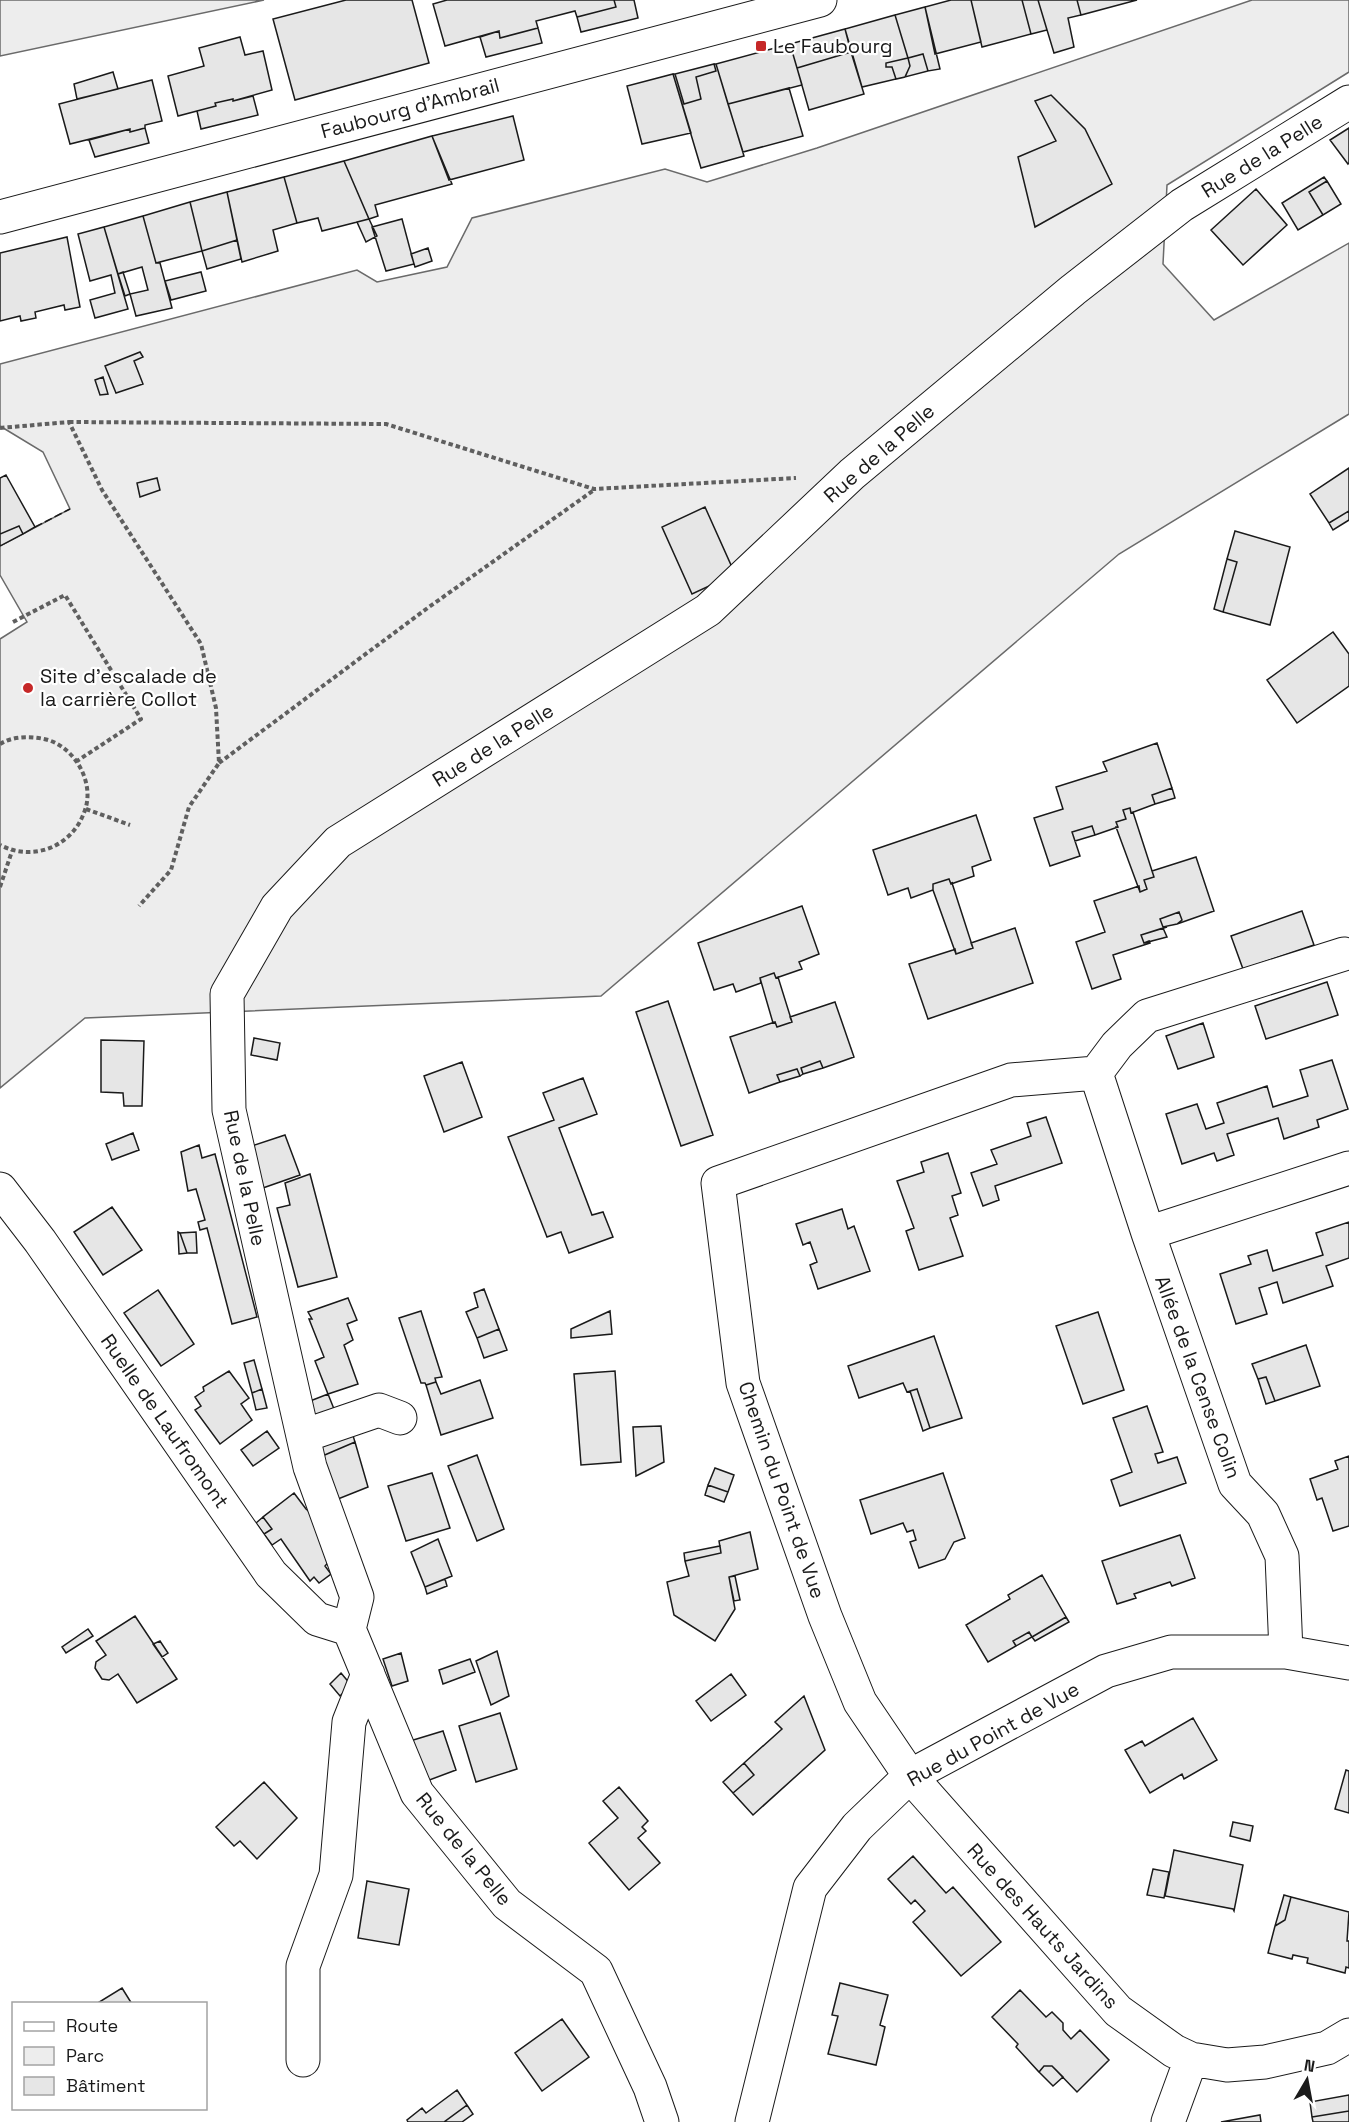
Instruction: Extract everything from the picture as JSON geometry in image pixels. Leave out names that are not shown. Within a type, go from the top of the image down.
[{"type":"street","name":"Faubourg d'Ambrail","points":[[0,217],[820,0]]},
{"type":"street","name":"Rue de la Pelle","points":[[662,2122],[650,2087],[596,1971],[507,1904],[417,1794],[349,1629],[357,1597],[310,1467],[228,1110],[227,994],[277,908],[338,842],[708,610],[852,474],[1073,290],[1182,205],[1349,102]]},
{"type":"street","points":[[1096,1073],[1117,1045],[1147,1016],[1344,954]]},
{"type":"street","name":"Chemin du Point de Vue","points":[[910,1776],[860,1702],[825,1616],[743,1383],[718,1183],[1011,1080],[1096,1073]]},
{"type":"street","name":"Allée de la Cense Colin","points":[[1096,1073],[1148,1233],[1235,1484],[1263,1514],[1282,1556],[1286,1652]]},
{"type":"street","points":[[1148,1233],[1349,1168]]},
{"type":"street","name":"Ruelle de Laufromont","points":[[0,1189],[40,1241],[271,1574],[317,1619],[349,1629]]},
{"type":"street","points":[[303,1437],[379,1410],[400,1418]]},
{"type":"street","name":"Rue du Point de Vue","points":[[752,2122],[810,1888],[857,1827],[910,1776],[1106,1671],[1171,1652],[1286,1652],[1349,1664]]},
{"type":"street","points":[[303,2060],[303,1966],[336,1875],[349,1722],[368,1674]]},
{"type":"street","name":"Rue des Hauts Jardins","points":[[910,1776],[1118,2012],[1174,2051],[1191,2059],[1227,2065],[1265,2062],[1327,2048],[1349,2035]]},
{"type":"street","points":[[1168,2122],[1191,2059]]},
{"type":"path","points":[[0,428],[69,422],[386,424],[594,489],[852,474]]},
{"type":"path","points":[[69,422],[102,490],[201,644],[216,708],[219,763]]},
{"type":"path","points":[[139,906],[171,870],[189,807],[219,763],[429,607],[594,489]]},
{"type":"path","points":[[13,622],[64,595],[141,719],[77,761]]},
{"type":"path","points":[[0,845],[12,851],[34,853],[56,847],[76,829],[86,808],[86,783],[77,761],[66,749],[51,740],[29,736],[1,741]]},
{"type":"path","points":[[86,808],[130,825]]},
{"type":"path","points":[[0,887],[12,851]]},
{"type":"green space","points":[[0,0],[264,0],[0,56]]},
{"type":"green space","points":[[1252,0],[1349,0],[1349,72],[1167,185],[1163,264],[1214,320],[1349,243],[1349,414],[1119,554],[601,996],[85,1018],[0,1088],[0,639],[27,622],[0,575],[0,546],[70,509],[43,452],[0,426],[0,364],[357,270],[377,282],[447,267],[472,218],[665,169],[707,182],[817,148]]},
{"type":"building","points":[[346,0],[412,0],[429,63],[295,100],[273,19]]},
{"type":"building","points":[[447,0],[614,0],[616,7],[577,17],[575,11],[536,21],[538,28],[500,38],[499,31],[445,46],[433,4]]},
{"type":"building","points":[[614,0],[634,0],[638,18],[581,32],[577,17],[616,7]]},
{"type":"building","points":[[951,0],[971,0],[981,42],[935,54],[925,7]]},
{"type":"building","points":[[971,0],[1022,0],[1031,34],[982,47]]},
{"type":"building","points":[[1022,0],[1038,0],[1047,30],[1031,34]]},
{"type":"building","points":[[1038,0],[1077,0],[1081,15],[1068,18],[1074,47],[1054,53]]},
{"type":"building","points":[[1077,0],[1137,0],[1081,15]]},
{"type":"building","points":[[925,7],[940,69],[928,71],[923,54],[908,58],[895,15]]},
{"type":"building","points":[[895,15],[908,58],[886,63],[886,67],[892,67],[896,79],[862,87],[845,29]]},
{"type":"building","points":[[538,28],[542,43],[486,57],[480,37],[499,31],[500,38]]},
{"type":"building","points":[[845,29],[851,52],[797,68],[790,44]]},
{"type":"building","points":[[240,37],[245,55],[263,51],[272,90],[233,101],[233,99],[215,103],[216,106],[178,116],[168,76],[204,66],[199,48]]},
{"type":"building","points":[[790,44],[802,85],[728,104],[716,64]]},
{"type":"building","points":[[851,52],[864,94],[809,110],[797,68]]},
{"type":"building","points":[[923,54],[928,71],[905,77],[910,66],[908,58]]},
{"type":"building","points":[[908,58],[910,66],[905,77],[896,79],[892,67],[886,67],[886,63]]},
{"type":"building","points":[[714,64],[716,64],[744,156],[701,168],[673,74],[675,74],[684,104],[701,99],[696,77],[716,71]]},
{"type":"building","points":[[714,64],[716,71],[696,77],[701,99],[684,104],[675,74]]},
{"type":"building","points":[[113,72],[118,89],[77,99],[74,84]]},
{"type":"building","points":[[673,74],[691,133],[642,144],[627,86]]},
{"type":"building","points":[[152,80],[162,121],[130,132],[130,129],[70,144],[59,104]]},
{"type":"building","points":[[789,88],[803,136],[743,152],[728,104]]},
{"type":"building","points":[[1051,95],[1085,129],[1112,184],[1035,227],[1018,157],[1056,141],[1035,101]]},
{"type":"building","points":[[253,96],[258,115],[201,129],[197,111],[216,106],[215,103]]},
{"type":"building","points":[[513,116],[524,160],[449,180],[432,136]]},
{"type":"building","points":[[145,128],[149,143],[95,157],[89,140],[130,129],[130,132]]},
{"type":"building","points":[[1349,128],[1349,163],[1348,164],[1330,140]]},
{"type":"building","points":[[432,136],[452,184],[375,205],[378,216],[369,219],[344,161]]},
{"type":"building","points":[[344,161],[369,219],[322,231],[318,218],[297,223],[284,177]]},
{"type":"building","points":[[284,177],[297,223],[273,230],[278,251],[242,262],[227,192]]},
{"type":"building","points":[[1324,177],[1327,181],[1309,192],[1323,215],[1298,230],[1282,203]]},
{"type":"building","points":[[1327,181],[1341,204],[1323,215],[1309,192]]},
{"type":"building","points":[[1256,189],[1287,225],[1243,265],[1211,230]]},
{"type":"building","points":[[227,192],[237,240],[202,251],[190,202]]},
{"type":"building","points":[[190,202],[202,251],[156,263],[143,216]]},
{"type":"building","points":[[143,216],[156,263],[160,263],[172,308],[136,316],[130,294],[148,290],[142,267],[118,274],[104,227]]},
{"type":"building","points":[[369,219],[377,236],[366,242],[357,222]]},
{"type":"building","points":[[402,219],[414,264],[386,271],[372,227]]},
{"type":"building","points":[[104,227],[128,309],[95,318],[90,300],[115,293],[111,275],[90,281],[78,234]]},
{"type":"building","points":[[67,237],[80,307],[65,310],[64,305],[35,312],[36,318],[21,321],[20,316],[0,321],[0,253]]},
{"type":"building","points":[[237,240],[241,259],[207,269],[202,251]]},
{"type":"building","points":[[428,248],[432,261],[415,267],[411,254]]},
{"type":"building","points":[[123,272],[130,294],[125,296],[118,274]]},
{"type":"building","points":[[201,272],[206,291],[171,300],[165,281]]},
{"type":"building","points":[[140,352],[143,357],[134,361],[143,384],[116,393],[105,366]]},
{"type":"building","points":[[103,377],[108,394],[100,395],[95,380]]},
{"type":"building","points":[[1349,468],[1349,511],[1329,523],[1310,494]]},
{"type":"building","points":[[6,475],[35,527],[23,534],[19,526],[0,534],[0,478]]},
{"type":"building","points":[[157,478],[160,490],[140,497],[137,483]]},
{"type":"building","points":[[705,507],[735,574],[692,594],[662,527]]},
{"type":"building","points":[[1349,511],[1349,520],[1333,530],[1329,523]]},
{"type":"building","points":[[19,526],[23,534],[0,546],[0,534]]},
{"type":"building","points":[[1235,531],[1290,547],[1270,625],[1223,612],[1237,562],[1227,559]]},
{"type":"building","points":[[1227,559],[1237,562],[1223,612],[1214,609]]},
{"type":"building","points":[[1333,632],[1349,654],[1349,686],[1297,723],[1267,680]]},
{"type":"building","points":[[1157,743],[1172,788],[1152,795],[1155,804],[1131,813],[1130,808],[1123,810],[1126,819],[1116,822],[1118,827],[1095,835],[1092,826],[1072,832],[1080,856],[1050,866],[1034,818],[1063,809],[1056,787],[1107,771],[1103,762]]},
{"type":"building","points":[[1172,788],[1175,798],[1155,804],[1152,795]]},
{"type":"building","points":[[1130,808],[1154,877],[1144,880],[1147,889],[1140,892],[1116,827],[1118,827],[1116,822],[1126,819],[1123,810]]},
{"type":"building","points":[[976,815],[991,860],[972,867],[974,876],[951,884],[949,879],[933,884],[933,890],[911,898],[908,888],[888,895],[873,850]]},
{"type":"building","points":[[1092,826],[1095,835],[1075,841],[1072,832]]},
{"type":"building","points":[[1196,857],[1214,911],[1177,924],[1182,920],[1179,912],[1160,919],[1163,927],[1167,927],[1141,935],[1144,943],[1149,941],[1150,943],[1113,955],[1121,979],[1092,989],[1076,942],[1105,932],[1094,901],[1139,886],[1140,892],[1147,889],[1144,880],[1154,877],[1152,871]]},
{"type":"building","points":[[949,879],[973,948],[956,954],[933,890],[933,884]]},
{"type":"building","points":[[802,906],[819,954],[799,962],[802,969],[776,978],[774,973],[760,978],[761,983],[736,992],[733,984],[714,990],[698,943]]},
{"type":"building","points":[[1302,911],[1314,945],[1243,969],[1231,936]]},
{"type":"building","points":[[1179,912],[1182,920],[1177,924],[1163,927],[1160,919]]},
{"type":"building","points":[[1015,928],[1033,983],[928,1019],[909,964],[955,949],[956,954],[973,948],[971,943]]},
{"type":"building","points":[[1163,928],[1167,937],[1144,943],[1141,935]]},
{"type":"building","points":[[774,973],[776,978],[778,977],[792,1022],[777,1027],[775,1022],[773,1023],[760,978]]},
{"type":"building","points":[[1327,982],[1338,1015],[1266,1039],[1255,1006]]},
{"type":"building","points":[[668,1001],[713,1135],[681,1146],[636,1012]]},
{"type":"building","points":[[835,1002],[854,1057],[823,1068],[820,1061],[801,1068],[803,1074],[800,1076],[797,1069],[777,1075],[780,1082],[749,1093],[730,1037],[775,1022],[777,1027],[792,1022],[790,1017]]},
{"type":"building","points":[[1203,1023],[1214,1057],[1178,1069],[1166,1036]]},
{"type":"building","points":[[254,1038],[280,1043],[277,1060],[251,1055]]},
{"type":"building","points":[[101,1040],[144,1041],[142,1106],[124,1106],[123,1093],[101,1092]]},
{"type":"building","points":[[1332,1060],[1348,1109],[1317,1120],[1319,1127],[1284,1139],[1278,1118],[1227,1134],[1234,1155],[1217,1161],[1214,1153],[1182,1164],[1166,1114],[1197,1104],[1206,1129],[1224,1123],[1217,1103],[1267,1086],[1273,1107],[1308,1096],[1300,1070]]},
{"type":"building","points":[[820,1061],[823,1068],[803,1074],[801,1068]]},
{"type":"building","points":[[462,1062],[482,1117],[444,1132],[424,1076]]},
{"type":"building","points":[[797,1069],[800,1076],[780,1082],[777,1075]]},
{"type":"building","points":[[583,1078],[597,1114],[559,1128],[592,1215],[603,1212],[613,1237],[569,1253],[561,1232],[547,1237],[508,1137],[554,1120],[543,1093]]},
{"type":"building","points":[[1046,1117],[1062,1163],[995,1186],[999,1200],[983,1206],[971,1173],[997,1164],[991,1150],[1031,1136],[1027,1123]]},
{"type":"building","points":[[133,1133],[139,1150],[112,1160],[106,1144]]},
{"type":"building","points":[[285,1135],[300,1175],[260,1189],[246,1148]]},
{"type":"building","points":[[199,1145],[202,1158],[215,1154],[257,1317],[232,1324],[207,1228],[200,1230],[198,1222],[205,1220],[196,1189],[188,1191],[181,1152]]},
{"type":"building","points":[[948,1153],[961,1193],[952,1196],[958,1215],[950,1218],[963,1256],[919,1270],[906,1231],[914,1228],[897,1181],[924,1172],[921,1162]]},
{"type":"building","points":[[310,1174],[337,1277],[298,1287],[277,1208],[290,1205],[285,1183]]},
{"type":"building","points":[[112,1207],[142,1250],[103,1275],[74,1232]]},
{"type":"building","points":[[842,1209],[848,1229],[854,1226],[870,1271],[818,1289],[810,1265],[817,1262],[810,1242],[803,1245],[796,1224]]},
{"type":"building","points":[[1349,1222],[1349,1258],[1326,1266],[1333,1286],[1283,1303],[1277,1282],[1259,1288],[1267,1314],[1236,1324],[1220,1274],[1251,1264],[1248,1256],[1267,1250],[1273,1271],[1323,1255],[1316,1233]]},
{"type":"building","points":[[178,1232],[180,1233],[187,1253],[179,1254]]},
{"type":"building","points":[[196,1232],[197,1253],[187,1253],[180,1233]]},
{"type":"building","points":[[484,1289],[499,1329],[477,1338],[466,1312],[478,1307],[474,1293]]},
{"type":"building","points":[[158,1290],[194,1344],[161,1366],[124,1313]]},
{"type":"building","points":[[348,1298],[357,1320],[347,1324],[353,1340],[344,1345],[358,1384],[328,1394],[315,1361],[324,1357],[308,1312]]},
{"type":"building","points":[[421,1311],[442,1377],[435,1378],[436,1382],[426,1385],[421,1383],[399,1318]]},
{"type":"building","points":[[610,1311],[612,1334],[571,1338],[571,1329]]},
{"type":"building","points":[[1098,1312],[1124,1390],[1083,1404],[1056,1326]]},
{"type":"building","points":[[499,1329],[507,1350],[484,1358],[477,1338]]},
{"type":"building","points":[[934,1336],[962,1418],[930,1428],[917,1389],[907,1392],[903,1383],[859,1398],[848,1366]]},
{"type":"building","points":[[1306,1345],[1320,1386],[1275,1401],[1266,1377],[1258,1379],[1252,1364]]},
{"type":"building","points":[[254,1360],[262,1389],[252,1393],[244,1363]]},
{"type":"building","points":[[229,1371],[249,1398],[241,1404],[252,1420],[220,1444],[195,1410],[201,1406],[195,1397],[204,1391],[203,1387]]},
{"type":"building","points":[[615,1371],[621,1462],[581,1465],[574,1374]]},
{"type":"building","points":[[1266,1377],[1275,1401],[1266,1404],[1258,1379]]},
{"type":"building","points":[[480,1380],[493,1418],[441,1435],[426,1385],[436,1382],[441,1394]]},
{"type":"building","points":[[262,1389],[267,1408],[256,1410],[252,1393]]},
{"type":"building","points":[[917,1389],[930,1428],[923,1431],[910,1391]]},
{"type":"building","points":[[328,1394],[336,1414],[310,1422],[305,1403]]},
{"type":"building","points":[[1147,1406],[1163,1452],[1155,1454],[1158,1463],[1177,1457],[1186,1483],[1120,1506],[1111,1480],[1132,1472],[1113,1418]]},
{"type":"building","points":[[350,1426],[355,1442],[320,1457],[315,1439]]},
{"type":"building","points":[[661,1426],[664,1462],[636,1476],[633,1427]]},
{"type":"building","points":[[267,1431],[279,1448],[253,1466],[241,1450]]},
{"type":"building","points":[[355,1442],[368,1487],[333,1501],[320,1457]]},
{"type":"building","points":[[477,1455],[504,1529],[477,1541],[448,1466]]},
{"type":"building","points":[[1349,1456],[1349,1526],[1333,1531],[1322,1498],[1317,1500],[1310,1479],[1338,1469],[1335,1461]]},
{"type":"building","points":[[715,1468],[734,1475],[728,1492],[708,1485]]},
{"type":"building","points":[[432,1473],[450,1528],[406,1541],[388,1486]]},
{"type":"building","points":[[943,1473],[965,1538],[954,1542],[945,1559],[919,1568],[910,1542],[916,1540],[913,1530],[907,1532],[903,1523],[871,1534],[860,1500]]},
{"type":"building","points":[[708,1485],[728,1492],[724,1502],[705,1495]]},
{"type":"building","points":[[294,1493],[306,1509],[319,1520],[333,1557],[325,1566],[331,1574],[319,1583],[314,1577],[310,1581],[281,1539],[272,1545],[264,1534],[272,1529],[263,1517]]},
{"type":"building","points":[[263,1517],[272,1529],[264,1534],[256,1523]]},
{"type":"building","points":[[750,1532],[758,1569],[729,1577],[735,1609],[715,1641],[674,1615],[667,1582],[689,1576],[685,1561],[721,1553],[719,1541]]},
{"type":"building","points":[[1180,1535],[1195,1578],[1172,1586],[1170,1582],[1134,1594],[1136,1598],[1117,1604],[1102,1561]]},
{"type":"building","points":[[438,1539],[452,1576],[425,1587],[411,1552]]},
{"type":"building","points":[[720,1546],[721,1553],[685,1561],[684,1553]]},
{"type":"building","points":[[1042,1575],[1066,1617],[1032,1637],[1029,1632],[1013,1641],[1016,1646],[988,1662],[966,1625],[1010,1599],[1008,1595]]},
{"type":"building","points":[[735,1576],[740,1600],[734,1601],[729,1577]]},
{"type":"building","points":[[445,1579],[447,1586],[427,1594],[425,1587]]},
{"type":"building","points":[[135,1616],[177,1679],[137,1703],[118,1674],[109,1680],[102,1679],[95,1668],[96,1662],[106,1655],[96,1641]]},
{"type":"building","points":[[1066,1617],[1069,1622],[1035,1641],[1032,1637]]},
{"type":"building","points":[[88,1629],[93,1636],[66,1653],[62,1647]]},
{"type":"building","points":[[1029,1632],[1032,1637],[1016,1646],[1013,1641]]},
{"type":"building","points":[[160,1641],[168,1653],[162,1657],[153,1644]]},
{"type":"building","points":[[497,1651],[509,1696],[491,1705],[476,1661]]},
{"type":"building","points":[[401,1653],[408,1681],[392,1686],[383,1659]]},
{"type":"building","points":[[470,1659],[475,1672],[443,1684],[439,1670]]},
{"type":"building","points":[[341,1673],[351,1685],[340,1696],[330,1684]]},
{"type":"building","points":[[731,1674],[746,1695],[711,1721],[696,1701]]},
{"type":"building","points":[[804,1696],[825,1750],[753,1815],[733,1793],[754,1775],[744,1763],[782,1729],[775,1722]]},
{"type":"building","points":[[500,1713],[517,1769],[476,1782],[459,1726]]},
{"type":"building","points":[[1193,1718],[1217,1760],[1184,1779],[1182,1774],[1150,1793],[1125,1750],[1142,1741],[1145,1746]]},
{"type":"building","points":[[443,1731],[456,1770],[424,1782],[410,1741]]},
{"type":"building","points":[[744,1763],[754,1775],[733,1793],[723,1782]]},
{"type":"building","points":[[1346,1770],[1349,1771],[1349,1813],[1335,1809]]},
{"type":"building","points":[[264,1782],[297,1818],[257,1859],[240,1841],[234,1846],[216,1827]]},
{"type":"building","points":[[619,1787],[648,1821],[642,1827],[646,1831],[638,1838],[660,1863],[629,1890],[589,1843],[618,1818],[603,1801]]},
{"type":"building","points":[[1233,1822],[1253,1826],[1250,1841],[1230,1836]]},
{"type":"building","points":[[1174,1850],[1243,1865],[1234,1911],[1165,1896]]},
{"type":"building","points":[[913,1856],[946,1893],[953,1887],[1001,1942],[961,1976],[913,1922],[925,1911],[915,1900],[911,1904],[888,1879]]},
{"type":"building","points":[[1153,1869],[1169,1872],[1164,1898],[1147,1895]]},
{"type":"building","points":[[367,1881],[409,1889],[399,1945],[358,1938]]},
{"type":"building","points":[[1284,1895],[1291,1897],[1285,1920],[1275,1926]]},
{"type":"building","points":[[1291,1897],[1349,1912],[1347,1941],[1349,1941],[1349,1968],[1346,1967],[1345,1973],[1307,1963],[1308,1958],[1293,1955],[1292,1959],[1268,1953],[1275,1926],[1285,1920]]},
{"type":"building","points":[[840,1983],[888,1995],[880,2025],[885,2027],[876,2065],[828,2054],[838,2016],[832,2015]]},
{"type":"building","points":[[122,1988],[131,2002],[99,2002]]},
{"type":"building","points":[[1020,1990],[1046,2017],[1052,2012],[1063,2023],[1063,2030],[1071,2039],[1080,2030],[1109,2060],[1077,2092],[1052,2066],[1044,2066],[1039,2072],[1016,2047],[1018,2044],[992,2017]]},
{"type":"building","points":[[562,2019],[589,2057],[542,2091],[515,2053]]},
{"type":"building","points":[[1044,2066],[1052,2066],[1063,2077],[1053,2086],[1039,2072]]},
{"type":"building","points":[[457,2090],[467,2105],[444,2122],[408,2122],[407,2120],[422,2108],[426,2113]]},
{"type":"building","points":[[1349,2095],[1349,2111],[1312,2117],[1310,2102]]},
{"type":"building","points":[[467,2105],[473,2114],[462,2122],[444,2122]]},
{"type":"building","points":[[1349,2111],[1349,2122],[1313,2122],[1312,2117]]},
{"type":"building","points":[[1260,2115],[1261,2122],[1221,2122]]},
{"type":"fence","points":[[35,527],[70,509]]},
{"type":"place","name":"Le Faubourg","points":[[761,46]]},
{"type":"place","name":"Site d'escalade de la carrière Collot","points":[[28,688]]}]
